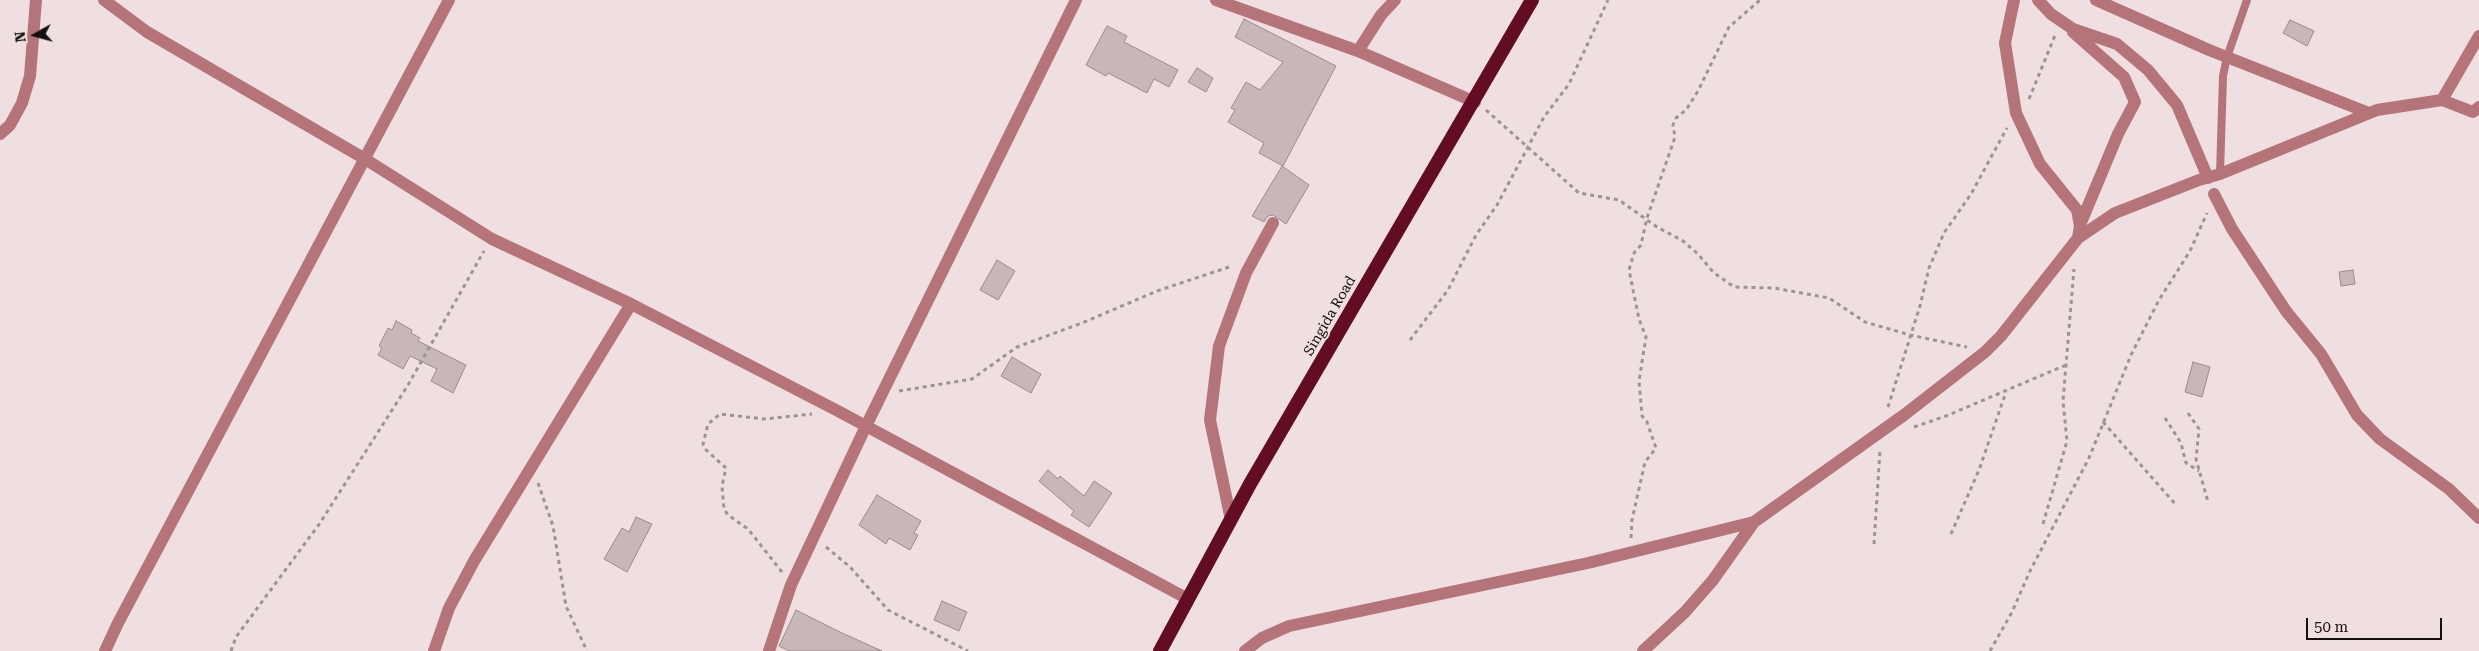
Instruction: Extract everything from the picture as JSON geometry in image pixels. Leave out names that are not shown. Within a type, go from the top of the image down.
[{"type":"highway","name":"Singida Road","points":[[1160,651],[1231,520],[1475,102],[1532,0]]},
{"type":"street","points":[[0,134],[10,125],[22,104],[30,76],[36,0]]},
{"type":"street","points":[[104,0],[147,32],[365,159],[492,239],[630,304],[838,411],[1188,599]]},
{"type":"street","points":[[105,651],[118,623],[449,0]]},
{"type":"street","points":[[768,651],[791,585],[881,394],[1076,0]]},
{"type":"street","points":[[1216,0],[1358,51],[1475,102]]},
{"type":"street","points":[[1358,51],[1381,15],[1395,0]]},
{"type":"street","points":[[2014,0],[2005,43],[2016,113],[2040,164],[2076,210],[2079,232]]},
{"type":"street","points":[[1643,651],[1685,612],[1708,586],[1754,522],[1985,352],[2001,336],[2079,232],[2118,134],[2135,102],[2124,77],[2038,0]]},
{"type":"street","points":[[2096,0],[2227,57],[2369,113]]},
{"type":"street","points":[[2060,20],[2073,29],[2117,44],[2148,70],[2178,105],[2214,176]]},
{"type":"street","points":[[2442,100],[2479,36]]},
{"type":"street","points":[[2079,232],[2115,213],[2214,176],[2369,113],[2442,100],[2473,112],[2479,107]]},
{"type":"street","points":[[2214,194],[2232,229],[2286,311],[2320,354],[2357,415],[2380,439],[2449,489],[2479,518]]},
{"type":"street","points":[[1231,520],[1210,420],[1219,346],[1246,273],[1274,223]]},
{"type":"street","points":[[434,651],[458,588],[630,304]]},
{"type":"street","points":[[1245,651],[1262,638],[1289,626],[1588,563],[1754,522]]},
{"type":"lane","points":[[2214,176],[2227,57],[2246,0]]},
{"type":"path","points":[[1410,340],[1448,290],[1476,236],[1497,205],[1544,117],[1569,84],[1608,0]]},
{"type":"path","points":[[1631,552],[1632,520],[1645,462],[1656,448],[1647,422],[1642,416],[1639,381],[1646,337],[1639,319],[1628,270],[1634,253],[1641,245],[1647,218],[1675,138],[1673,125],[1676,118],[1686,110],[1698,91],[1729,27],[1760,0]]},
{"type":"path","points":[[1874,544],[1880,462],[1880,431],[1929,268],[1944,233],[1971,194],[2016,113],[2028,102],[2050,53],[2060,20]]},
{"type":"path","points":[[1475,102],[1497,118],[1579,193],[1619,200],[1658,227],[1683,241],[1698,254],[1713,272],[1734,287],[1774,288],[1830,298],[1865,322],[1910,335],[1985,352]]},
{"type":"path","points":[[1990,651],[2012,612],[2030,570],[2089,458],[2131,356],[2159,300],[2190,251],[2214,194]]},
{"type":"path","points":[[231,651],[236,637],[320,523],[402,393],[492,239]]},
{"type":"path","points":[[881,394],[972,379],[1016,347],[1082,323],[1157,291],[1254,259]]},
{"type":"path","points":[[2043,524],[2067,441],[2063,401],[2074,265]]},
{"type":"path","points":[[1905,430],[1946,416],[2066,365]]},
{"type":"path","points":[[1951,534],[1979,470],[2007,391]]},
{"type":"path","points":[[791,585],[748,529],[728,515],[724,509],[722,486],[726,468],[705,449],[703,444],[708,424],[720,414],[764,419],[838,411]]},
{"type":"path","points":[[2188,412],[2199,429],[2196,460],[2208,502]]},
{"type":"path","points":[[2165,418],[2182,443],[2186,463],[2199,471]]},
{"type":"path","points":[[2103,422],[2176,505]]},
{"type":"path","points":[[533,465],[553,526],[566,606],[588,651]]},
{"type":"path","points":[[814,537],[850,567],[888,610],[968,651]]},
{"type":"building","points":[[1244,19],[1336,66],[1283,166],[1259,153],[1264,143],[1228,122],[1235,110],[1231,108],[1246,82],[1260,90],[1283,62],[1235,37]]},
{"type":"building","points":[[2290,20],[2314,31],[2307,46],[2283,33]]},
{"type":"building","points":[[1107,26],[1127,36],[1124,42],[1178,70],[1169,87],[1154,79],[1147,93],[1108,73],[1106,76],[1086,65]]},
{"type":"building","points":[[1197,68],[1213,78],[1206,92],[1188,82]]},
{"type":"building","points":[[1282,166],[1309,185],[1286,224],[1273,215],[1268,216],[1264,222],[1252,216]]},
{"type":"building","points":[[997,260],[1015,271],[998,300],[980,290]]},
{"type":"building","points":[[2353,270],[2355,284],[2341,286],[2339,272]]},
{"type":"building","points":[[396,321],[412,330],[411,333],[420,338],[418,341],[466,365],[453,393],[431,381],[437,369],[410,356],[403,369],[378,355],[382,348],[379,346],[388,328],[392,330]]},
{"type":"building","points":[[1012,357],[1041,374],[1031,393],[1001,376]]},
{"type":"building","points":[[2193,362],[2210,367],[2202,397],[2185,392]]},
{"type":"building","points":[[1048,470],[1058,479],[1060,476],[1084,496],[1094,481],[1112,493],[1089,527],[1071,515],[1074,511],[1039,481]]},
{"type":"building","points":[[877,495],[921,521],[914,533],[918,535],[910,550],[889,538],[886,544],[859,525]]},
{"type":"building","points":[[636,517],[652,524],[627,572],[604,559],[622,528],[629,532]]},
{"type":"building","points":[[942,601],[967,612],[959,631],[934,620]]},
{"type":"building","points":[[796,610],[882,651],[789,651],[779,646]]}]
